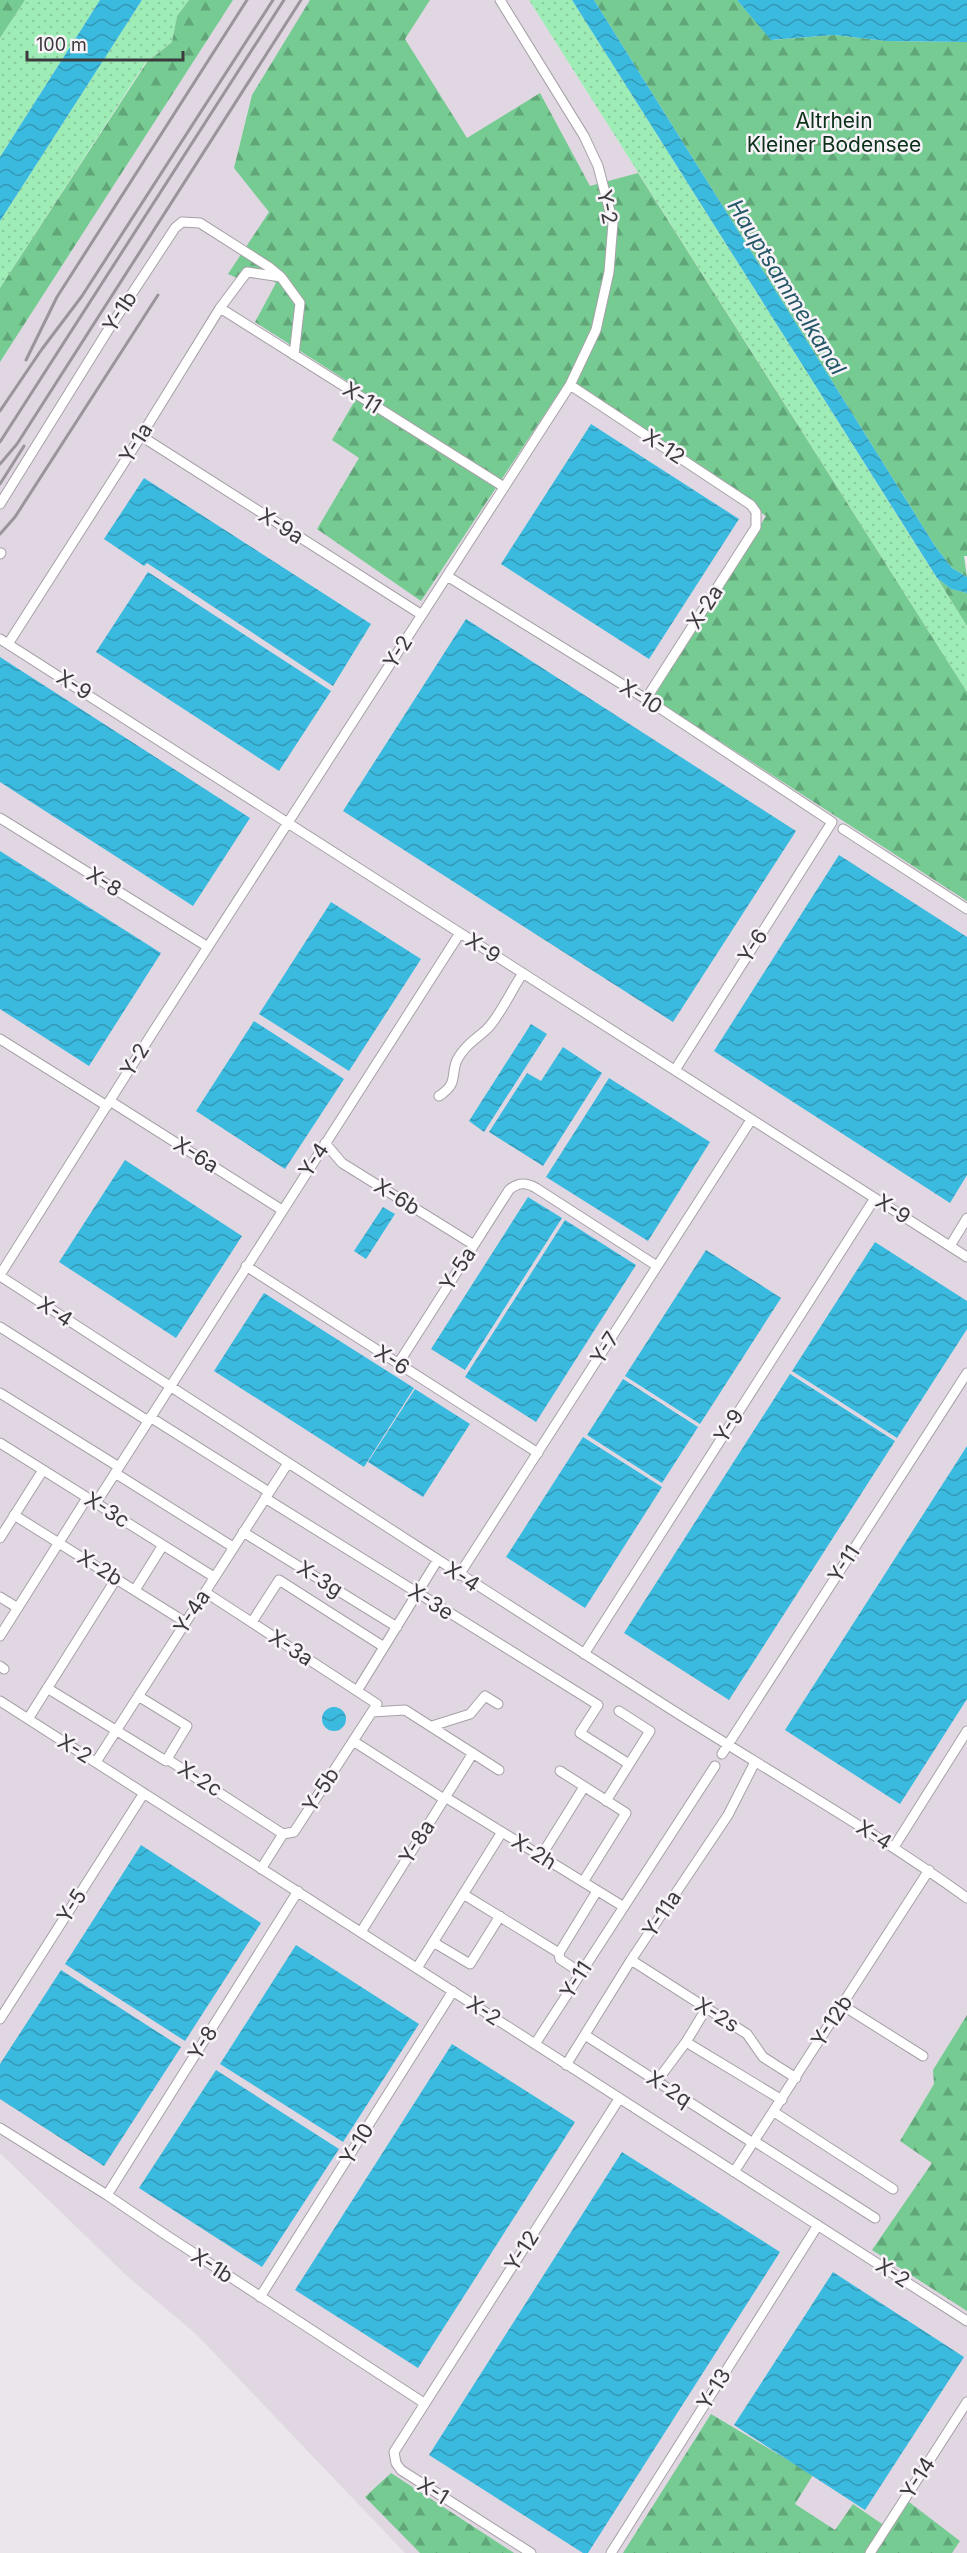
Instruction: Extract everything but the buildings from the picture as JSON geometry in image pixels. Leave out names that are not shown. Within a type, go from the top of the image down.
[{"type":"street","name":"Y-2","points":[[0,1275],[108,1103],[570,385],[596,330],[609,272],[613,223],[598,166],[584,136],[500,0]]},
{"type":"street","name":"Y-1b","points":[[0,504],[110,327],[175,228],[182,222],[200,223],[281,277]]},
{"type":"street","name":"Y-1a","points":[[4,641],[141,436],[220,308],[247,272],[281,277]]},
{"type":"street","points":[[281,277],[300,303],[294,355]]},
{"type":"street","name":"X-11","points":[[220,308],[504,487]]},
{"type":"street","name":"X-12","points":[[570,385],[751,505],[756,512]]},
{"type":"street","name":"X-9a","points":[[141,436],[422,615]]},
{"type":"street","name":"X-2a","points":[[646,699],[756,527],[756,512]]},
{"type":"street","name":"X-10","points":[[447,576],[646,699],[832,822]]},
{"type":"street","name":"X-9","points":[[4,641],[967,1257]]},
{"type":"street","name":"X-8","points":[[0,818],[208,947]]},
{"type":"street","name":"Y-6","points":[[675,1070],[832,822]]},
{"type":"street","points":[[843,829],[967,909]]},
{"type":"street","name":"Y-4","points":[[169,1387],[460,933]]},
{"type":"street","points":[[439,1096],[447,1091],[455,1078],[457,1061],[471,1041],[488,1028],[523,973]]},
{"type":"street","name":"X-6a","points":[[0,1039],[282,1209]]},
{"type":"street","name":"Y-7","points":[[459,1575],[751,1120]]},
{"type":"street","name":"X-6b","points":[[325,1143],[342,1163],[474,1245]]},
{"type":"street","name":"Y-5a","points":[[398,1364],[509,1190],[518,1184],[524,1183],[536,1188],[657,1266]]},
{"type":"street","name":"Y-9","points":[[584,1654],[875,1198]]},
{"type":"street","points":[[950,1246],[967,1218]]},
{"type":"street","name":"X-6","points":[[246,1266],[538,1453]]},
{"type":"street","name":"X-4","points":[[0,1275],[437,1561],[728,1746],[894,1847],[967,1898]]},
{"type":"street","name":"X-3e","points":[[0,1327],[149,1419],[417,1593],[598,1706],[580,1733],[629,1764]]},
{"type":"street","name":"Y-11","points":[[722,1754],[967,1373]]},
{"type":"street","points":[[96,1503],[169,1387]]},
{"type":"street","points":[[0,1392],[233,1547]]},
{"type":"street","name":"X-3c","points":[[0,1443],[214,1577]]},
{"type":"street","name":"Y-4a","points":[[96,1762],[288,1463]]},
{"type":"street","points":[[0,1538],[43,1470]]},
{"type":"street","points":[[0,1636],[87,1498]]},
{"type":"street","name":"X-2b","points":[[14,1515],[185,1622]]},
{"type":"street","name":"X-3g","points":[[243,1532],[397,1627]]},
{"type":"street","points":[[135,1590],[163,1545]]},
{"type":"street","points":[[357,1691],[437,1561]]},
{"type":"street","points":[[28,1719],[116,1579]]},
{"type":"street","points":[[252,1622],[279,1580],[384,1647]]},
{"type":"street","name":"X-3a","points":[[205,1592],[357,1691],[375,1708]]},
{"type":"street","points":[[0,1597],[18,1608]]},
{"type":"street","points":[[47,1688],[116,1730]]},
{"type":"street","points":[[138,1696],[187,1726],[167,1759]]},
{"type":"street","points":[[432,1726],[470,1714],[485,1696],[498,1704]]},
{"type":"street","name":"X-2","points":[[0,1701],[967,2321]]},
{"type":"street","points":[[375,1708],[405,1710],[499,1770]]},
{"type":"street","name":"Y-5b","points":[[261,1869],[283,1834],[294,1832],[375,1708]]},
{"type":"street","points":[[606,1801],[650,1731],[619,1711]]},
{"type":"street","name":"X-2c","points":[[116,1730],[166,1761],[167,1759],[283,1834]]},
{"type":"street","points":[[894,1847],[967,1731]]},
{"type":"street","name":"X-2h","points":[[353,1741],[624,1907]]},
{"type":"street","name":"Y-8a","points":[[361,1932],[473,1752]]},
{"type":"street","name":"Y-11a","points":[[566,2066],[631,1960],[728,1815],[755,1762]]},
{"type":"street","name":"Y-11","points":[[535,2044],[715,1766]]},
{"type":"street","points":[[560,1771],[626,1813],[583,1882]]},
{"type":"street","points":[[541,1856],[584,1787]]},
{"type":"street","name":"Y-5","points":[[0,2019],[144,1793]]},
{"type":"street","points":[[417,1968],[502,1832]]},
{"type":"street","name":"Y-12b","points":[[735,2172],[928,1870]]},
{"type":"street","points":[[581,1973],[560,1959],[559,1953],[597,1891]]},
{"type":"street","name":"Y-8","points":[[107,2195],[298,1892]]},
{"type":"street","points":[[463,1894],[559,1953]]},
{"type":"street","points":[[433,1942],[470,1964],[500,1916]]},
{"type":"street","name":"X-2s","points":[[631,1960],[747,2034],[763,2057],[796,2078]]},
{"type":"street","name":"Y-10","points":[[260,2297],[453,1991]]},
{"type":"street","points":[[842,2005],[923,2056]]},
{"type":"street","points":[[657,2081],[687,2042],[706,2009]]},
{"type":"street","name":"X-2q","points":[[585,2035],[875,2218]]},
{"type":"street","points":[[687,2042],[782,2100]]},
{"type":"street","name":"Y-12","points":[[424,2403],[619,2099]]},
{"type":"street","points":[[774,2112],[892,2189]]},
{"type":"street","name":"X-1b","points":[[0,2128],[107,2195],[424,2403]]},
{"type":"street","name":"Y-13","points":[[611,2553],[818,2225]]},
{"type":"street","name":"Y-14","points":[[870,2553],[967,2402]]},
{"type":"street","name":"X-1","points":[[424,2403],[396,2448],[394,2458],[398,2466],[531,2553]]},
{"type":"shaded area","points":[[233,0],[529,0],[967,692],[967,2553],[405,2553],[196,2334],[128,2277],[0,2153],[0,362]]},
{"type":"green space","points":[[0,0],[25,0],[0,38]]},
{"type":"green space","points":[[25,0],[100,0],[0,157],[0,38]]},
{"type":"green space","points":[[142,0],[189,0],[177,16],[172,42],[146,62],[0,288],[0,221]]},
{"type":"green space","points":[[189,0],[233,0],[0,362],[0,288],[147,62],[172,42],[177,16]]},
{"type":"green space","points":[[310,0],[430,0],[405,39],[467,138],[540,93],[590,186],[638,173],[967,692],[967,901],[653,698],[766,516],[566,382],[421,601],[317,529],[359,458],[332,440],[361,390],[255,322],[276,283],[251,268],[237,278],[228,274],[269,212],[234,168],[252,95]]},
{"type":"green space","points":[[529,0],[572,0],[967,626],[967,692]]},
{"type":"green space","name":"Altrhein Kleiner Bodensee","points":[[594,0],[737,0],[772,40],[834,35],[886,41],[967,42],[967,556],[964,556],[967,577],[952,568],[935,546]]},
{"type":"green space","points":[[937,578],[951,589],[967,593],[967,626]]},
{"type":"green space","points":[[967,2015],[967,2311],[872,2250],[932,2163],[900,2141],[934,2084],[933,2070]]},
{"type":"green space","points":[[711,2414],[813,2475],[795,2504],[835,2530],[853,2504],[882,2524],[909,2502],[960,2541],[952,2553],[623,2553]]},
{"type":"green space","points":[[391,2473],[514,2553],[420,2553],[365,2497]]},
{"type":"water","points":[[100,0],[142,0],[0,221],[0,157]]},
{"type":"water","points":[[572,0],[594,0],[935,546],[952,568],[967,577],[967,593],[951,589],[937,578]]},
{"type":"water","points":[[737,0],[967,0],[967,42],[886,41],[834,35],[771,40]]},
{"type":"water","points":[[591,424],[739,519],[649,659],[501,564]]},
{"type":"water","points":[[144,478],[371,624],[333,686],[147,563],[144,566],[104,539]]},
{"type":"water","points":[[148,572],[331,691],[279,771],[96,652]]},
{"type":"water","points":[[466,619],[796,831],[673,1022],[343,811]]},
{"type":"water","points":[[0,657],[250,818],[193,906],[0,782]]},
{"type":"water","points":[[0,851],[161,953],[89,1066],[0,1009]]},
{"type":"water","points":[[839,855],[967,937],[967,1175],[950,1203],[714,1051]]},
{"type":"water","points":[[331,902],[421,959],[349,1071],[259,1014]]},
{"type":"water","points":[[254,1021],[344,1079],[285,1169],[196,1111]]},
{"type":"water","points":[[531,1024],[547,1034],[484,1132],[469,1121]]},
{"type":"water","points":[[563,1047],[602,1073],[543,1166],[489,1132],[527,1073],[541,1081]]},
{"type":"water","points":[[609,1078],[710,1142],[648,1241],[546,1177]]},
{"type":"water","points":[[125,1160],[242,1236],[176,1338],[59,1262]]},
{"type":"water","points":[[528,1197],[562,1218],[465,1370],[431,1349]]},
{"type":"water","points":[[383,1207],[395,1214],[366,1259],[354,1251]]},
{"type":"water","points":[[565,1220],[636,1265],[536,1422],[465,1377]]},
{"type":"water","points":[[875,1242],[967,1301],[967,1329],[897,1438],[792,1371]]},
{"type":"water","points":[[706,1250],[781,1298],[700,1424],[625,1376]]},
{"type":"water","points":[[264,1293],[414,1388],[364,1467],[214,1371]]},
{"type":"water","points":[[790,1374],[895,1441],[729,1700],[624,1633]]},
{"type":"water","points":[[623,1379],[698,1427],[662,1483],[587,1435]]},
{"type":"water","points":[[415,1389],[470,1424],[423,1497],[368,1462]]},
{"type":"water","points":[[583,1437],[662,1487],[585,1608],[506,1557]]},
{"type":"water","points":[[967,1446],[967,1699],[900,1804],[785,1730]]},
{"type":"water","points":[[334,1707],[339,1708],[345,1714],[345,1724],[339,1730],[334,1731],[329,1730],[323,1724],[322,1719],[323,1714],[329,1708]]},
{"type":"water","points":[[141,1845],[261,1923],[185,2041],[65,1964]]},
{"type":"water","points":[[296,1945],[419,2024],[343,2142],[220,2064]]},
{"type":"water","points":[[61,1970],[181,2047],[104,2166],[0,2099],[0,2064]]},
{"type":"water","points":[[452,2044],[575,2122],[418,2368],[295,2290]]},
{"type":"water","points":[[216,2070],[339,2149],[262,2267],[139,2188]]},
{"type":"water","points":[[622,2152],[780,2252],[588,2553],[583,2553],[429,2455]]},
{"type":"water","points":[[833,2272],[964,2357],[865,2510],[734,2425]]},
{"type":"railway","points":[[26,360],[57,297],[247,0]]},
{"type":"railway","points":[[0,411],[82,296],[273,0]]},
{"type":"railway","points":[[0,442],[284,0]]},
{"type":"railway","points":[[0,464],[17,444],[301,0]]},
{"type":"railway","points":[[0,534],[15,517],[158,295]]},
{"type":"railway","points":[[0,484],[24,446]]},
{"type":"water label","name":"Hauptsammelkanal","points":[[787,287]]}]
